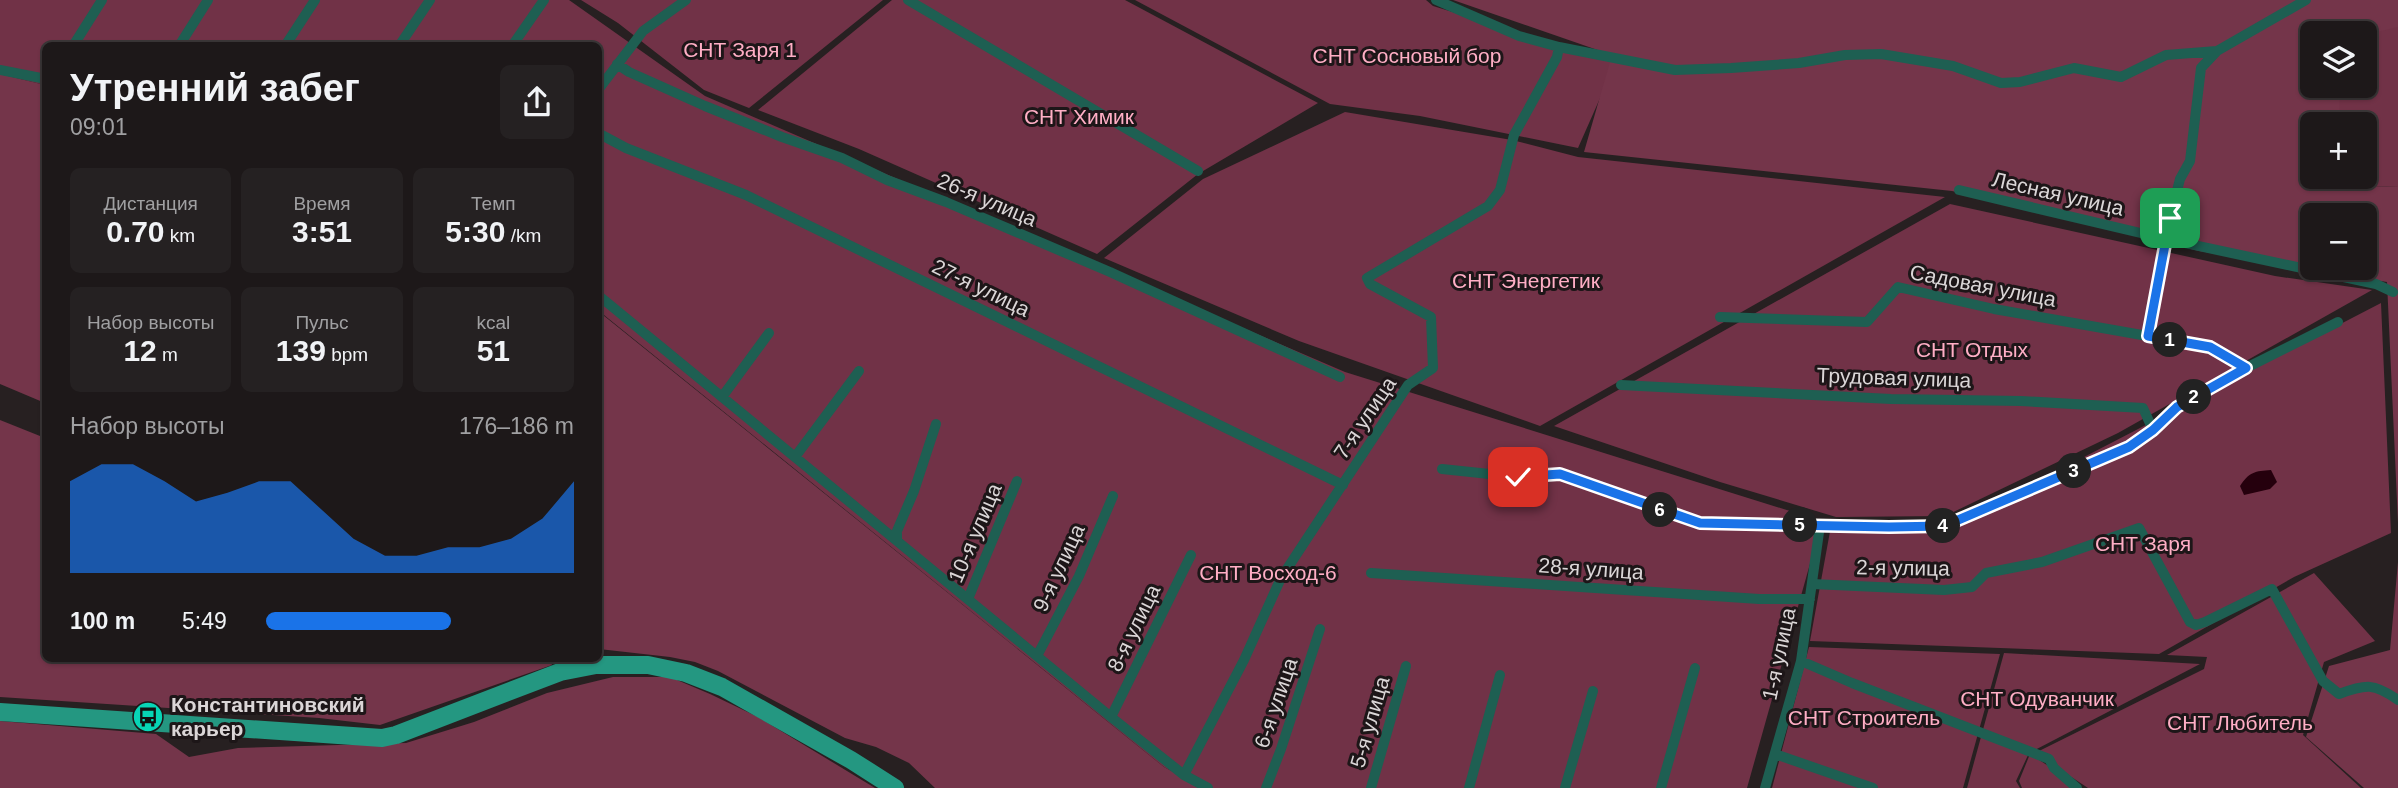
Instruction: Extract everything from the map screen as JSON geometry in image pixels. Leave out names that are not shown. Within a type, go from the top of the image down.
[{"type":"main road","points":[[0,712],[382,738],[560,672],[596,665],[635,664],[674,670],[722,687],[852,760],[895,788]]},
{"type":"street","points":[[76,42],[102,0]]},
{"type":"street","points":[[182,42],[208,0]]},
{"type":"street","points":[[288,42],[315,0]]},
{"type":"street","points":[[402,42],[430,0]]},
{"type":"street","points":[[515,42],[544,0]]},
{"type":"street","points":[[602,85],[643,31],[686,0]]},
{"type":"street","points":[[908,0],[1198,171]]},
{"type":"street","points":[[1436,0],[1519,36],[1559,47],[1675,70],[1799,63],[1845,55],[1881,54],[1953,66],[2001,83],[2020,82],[2074,68],[2121,77],[2166,55],[2217,51]]},
{"type":"street","points":[[2148,336],[2180,178],[2190,161],[2201,68],[2217,51],[2306,0]]},
{"type":"street","name":"7-я улица","points":[[1184,775],[1244,660],[1281,578],[1408,385],[1433,368],[1431,317],[1370,284],[1367,278],[1488,206],[1500,190],[1514,135],[1557,57],[1559,47]]},
{"type":"street","name":"26-я улица","points":[[617,64],[705,106],[842,158],[887,180],[946,202],[1110,272],[1340,377]]},
{"type":"street","points":[[0,70],[42,78]]},
{"type":"street","name":"27-я улица","points":[[602,135],[626,148],[746,195],[1343,485]]},
{"type":"street","name":"Лесная улица","points":[[1959,190],[2166,239],[2376,284],[2393,292]]},
{"type":"street","name":"Садовая улица","points":[[1720,317],[1867,322],[1898,287],[1994,309],[2210,347],[2246,368]]},
{"type":"street","points":[[602,298],[1111,717],[1184,775],[1208,788]]},
{"type":"street","points":[[1441,469],[1518,477],[1560,474],[1700,523],[1944,526],[2129,447],[2153,430],[2177,407],[2246,368],[2338,322]]},
{"type":"street","points":[[722,397],[769,333]]},
{"type":"street","points":[[795,457],[859,371]]},
{"type":"street","name":"Трудовая улица","points":[[1620,385],[2143,408],[2153,430]]},
{"type":"street","points":[[897,541],[897,531],[914,491],[936,424]]},
{"type":"street","name":"10-я улица","points":[[968,599],[1017,481]]},
{"type":"street","name":"9-я улица","points":[[1037,656],[1079,576],[1113,496]]},
{"type":"street","name":"1-я улица","points":[[1765,788],[1801,661],[1822,525]]},
{"type":"street","name":"2-я улица","points":[[1812,584],[1944,590],[1972,587],[1986,573],[2042,562],[2139,528],[2190,622],[2196,625],[2205,622],[2272,589],[2323,681],[2339,694],[2360,686],[2380,687],[2398,700]]},
{"type":"street","name":"8-я улица","points":[[1111,717],[1191,555]]},
{"type":"street","name":"28-я улица","points":[[1371,573],[1759,599],[1810,599]]},
{"type":"street","name":"6-я улица","points":[[1266,788],[1320,629]]},
{"type":"street","points":[[1801,661],[2049,759],[2053,768],[2077,788]]},
{"type":"street","name":"5-я улица","points":[[1371,788],[1406,666]]},
{"type":"street","points":[[1661,788],[1695,668]]},
{"type":"street","points":[[1469,788],[1500,675]]},
{"type":"street","points":[[1565,788],[1593,691]]},
{"type":"street","points":[[1775,754],[1873,788]]},
{"type":"green space","name":"СНТ Восход-6","points":[[0,0],[569,0],[705,96],[1345,372],[1822,521],[1747,788],[1204,788],[1164,767],[602,313],[602,42],[42,42],[42,84],[0,74]]},
{"type":"green space","name":"СНТ Заря 1","points":[[581,0],[883,0],[749,108],[704,90],[618,23]]},
{"type":"green space","name":"СНТ Химик","points":[[892,0],[1125,0],[1318,103],[1198,174],[1097,254],[859,149],[758,110]]},
{"type":"green space","name":"СНТ Сосновый бор","points":[[1135,0],[1426,0],[1433,6],[1616,62],[1578,148],[1420,116],[1330,104]]},
{"type":"green space","points":[[2096,0],[2398,0],[2398,187],[2377,186],[2377,112],[2339,112],[2339,98],[2377,98],[2377,21],[2300,21],[2300,81]]},
{"type":"green space","name":"СНТ Энергетик","points":[[1345,112],[1512,140],[1578,157],[1945,197],[1540,426],[1299,341],[1104,258],[1203,179]]},
{"type":"green space","name":"СНТ Отдых","points":[[1950,204],[2275,276],[2372,290],[2118,433],[1945,516],[1836,517],[1720,482],[1554,426]]},
{"type":"green space","name":"СНТ Заря","points":[[2381,303],[2391,533],[2294,577],[2159,654],[1810,641],[1831,526],[1959,522]]},
{"type":"green space","name":"СНТ Любитель","points":[[2314,573],[2375,641],[2324,662],[2303,735],[2361,788],[2088,788],[2035,753],[2204,669],[2207,657],[2167,655]]},
{"type":"green space","name":"СНТ Строитель","points":[[1809,647],[2000,654],[1963,788],[1772,788]]},
{"type":"green space","name":"СНТ Одуванчик","points":[[2004,653],[2200,664],[2029,753],[2016,781],[2020,788],[1967,788]]},
{"type":"green space","points":[[2030,754],[2082,788],[2022,788],[2019,781]]},
{"type":"shaded area","points":[[1453,0],[2398,0],[2398,27],[2377,32],[2377,21],[2300,21],[2300,98],[2340,98],[2339,112],[2300,112],[2300,189],[2398,187],[2398,523],[2387,282],[2375,280],[2377,280],[2377,203],[2300,203],[2300,268],[2199,251],[1952,191],[1584,152],[1612,55]]},
{"type":"shaded area","points":[[0,74],[42,84],[42,402],[0,384]]},
{"type":"shaded area","points":[[602,314],[1164,767],[1204,788],[935,788],[909,763],[876,747],[845,738],[718,671],[695,662],[602,649]]},
{"type":"shaded area","points":[[0,420],[42,437],[42,662],[550,662],[552,665],[380,725],[319,718],[0,697]]},
{"type":"shaded area","points":[[2271,470],[2277,482],[2270,489],[2244,495],[2240,486],[2246,478],[2257,472]]},
{"type":"shaded area","points":[[2398,562],[2398,788],[2364,788],[2306,737],[2329,666],[2390,650]]},
{"type":"shaded area","points":[[613,677],[670,677],[758,717],[875,788],[0,788],[0,721],[156,734],[189,757],[238,748],[406,743],[474,722],[547,693]]},
{"type":"place","name":"Константиновский карьер","points":[[148,717]]},
{"type":"route","points":[[1518,477],[1560,474],[1700,523],[1944,526],[2129,447],[2153,430],[2177,407],[2246,368],[2210,347],[2148,336],[2170,218]]}]
